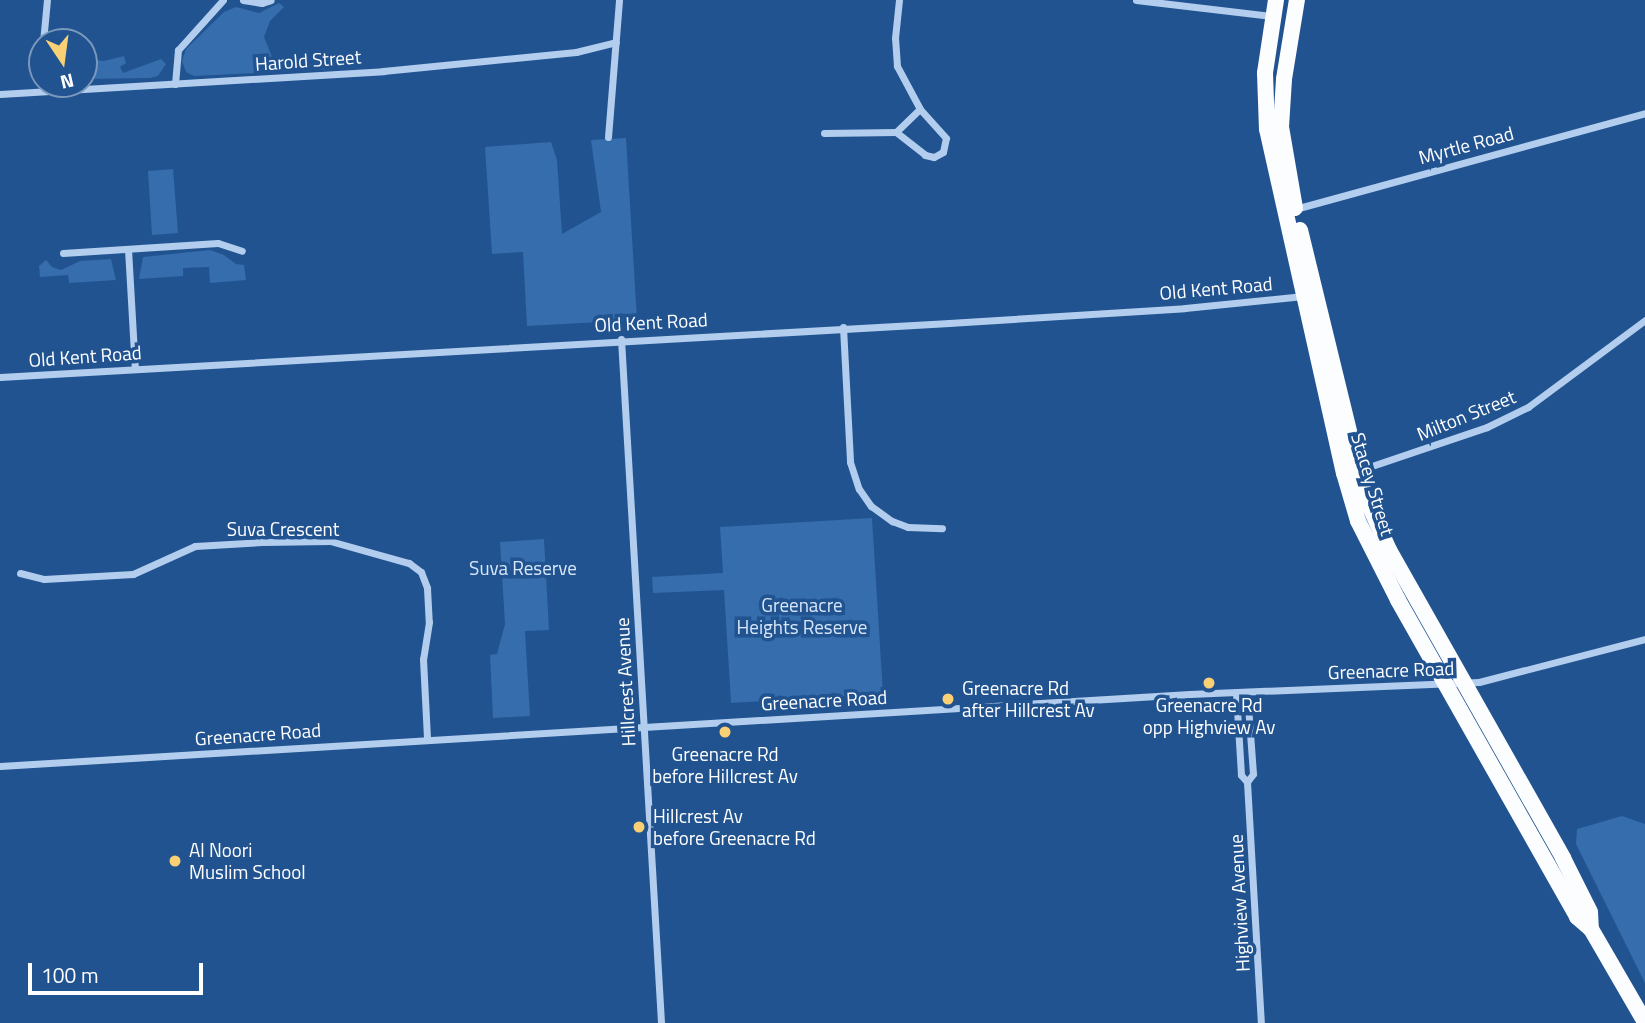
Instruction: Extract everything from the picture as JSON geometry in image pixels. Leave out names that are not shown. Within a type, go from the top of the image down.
[{"type":"highway","name":"Stacey Street","points":[[1297,0],[1281,109],[1283,151],[1357,471],[1389,550],[1563,858],[1590,912],[1591,929]]},
{"type":"highway","name":"Stacey Street","points":[[1274,8],[1265,74],[1266,114],[1303,296],[1344,473],[1358,521],[1371,550],[1577,917],[1591,929],[1645,1022]]},
{"type":"street","points":[[44,28],[47,0]]},
{"type":"street","points":[[175,84],[178,50],[223,0]]},
{"type":"street","points":[[243,0],[262,4],[271,0]]},
{"type":"street","points":[[608,137],[619,0]]},
{"type":"street","points":[[824,133],[896,132],[925,155],[934,157],[943,152],[946,138],[920,109],[897,66],[895,38],[899,0]]},
{"type":"street","points":[[1136,0],[1274,8]]},
{"type":"street","name":"Harold Street","points":[[98,88],[447,66],[576,52],[616,42]]},
{"type":"street","name":"Harold Street","points":[[0,94],[28,92]]},
{"type":"street","points":[[896,132],[920,109]]},
{"type":"street","name":"Myrtle Road","points":[[1295,209],[1645,113]]},
{"type":"street","points":[[63,253],[218,243],[242,251]]},
{"type":"street","points":[[128,249],[135,369]]},
{"type":"street","name":"Old Kent Road","points":[[0,377],[1185,308],[1303,296]]},
{"type":"street","name":"Milton Street","points":[[1357,471],[1487,427],[1528,407],[1645,320]]},
{"type":"street","points":[[843,327],[850,462],[859,489],[871,506],[892,521],[908,527],[942,528]]},
{"type":"street","name":"Hillcrest Avenue","points":[[621,339],[661,1023]]},
{"type":"street","name":"Suva Crescent","points":[[20,572],[44,579],[133,574],[195,546],[262,542],[330,541],[409,563],[421,572],[428,588],[429,628],[423,659],[427,739]]},
{"type":"street","name":"Greenacre Road","points":[[0,765],[1247,692],[1465,683],[1492,680],[1645,639]]},
{"type":"street","name":"Highview Avenue","points":[[1247,692],[1253,774],[1247,782]]},
{"type":"street","name":"Highview Avenue","points":[[1236,693],[1241,775],[1247,782],[1261,1023]]},
{"type":"green space","points":[[279,3],[284,7],[270,21],[264,37],[272,57],[292,65],[332,62],[333,69],[194,76],[186,72],[182,61],[186,49],[224,12],[236,7],[259,13]]},
{"type":"green space","points":[[124,56],[126,63],[120,67],[123,73],[161,59],[166,64],[158,76],[150,78],[98,79],[98,60]]},
{"type":"green space","points":[[626,138],[637,320],[527,326],[523,252],[492,254],[485,147],[551,142],[557,160],[562,234],[601,212],[591,140]]},
{"type":"green space","points":[[173,169],[178,233],[152,235],[148,171]]},
{"type":"green space","points":[[210,250],[224,255],[236,264],[244,265],[246,280],[210,283],[209,267],[183,268],[183,276],[139,279],[143,257]]},
{"type":"green space","points":[[111,259],[116,280],[69,283],[68,275],[40,277],[39,266],[46,260],[52,267],[61,270],[80,261]]},
{"type":"green space","name":"Greenacre Heights Reserve","points":[[872,518],[883,694],[731,703],[724,590],[653,593],[652,577],[723,573],[720,527]]},
{"type":"green space","name":"Suva Reserve","points":[[544,539],[549,630],[525,631],[530,716],[493,718],[490,655],[497,654],[505,624],[500,542]]},
{"type":"green space","points":[[1622,816],[1645,824],[1645,983],[1576,844],[1577,829]]},
{"type":"place","name":"Greenacre Rd opp Highview Av","points":[[1209,683]]},
{"type":"place","name":"Greenacre Rd after Hillcrest Av","points":[[948,699]]},
{"type":"place","name":"Greenacre Rd before Hillcrest Av","points":[[725,732]]},
{"type":"place","name":"Hillcrest Av before Greenacre Rd","points":[[639,827]]},
{"type":"place","name":"Al Noori Muslim School","points":[[175,861]]}]
